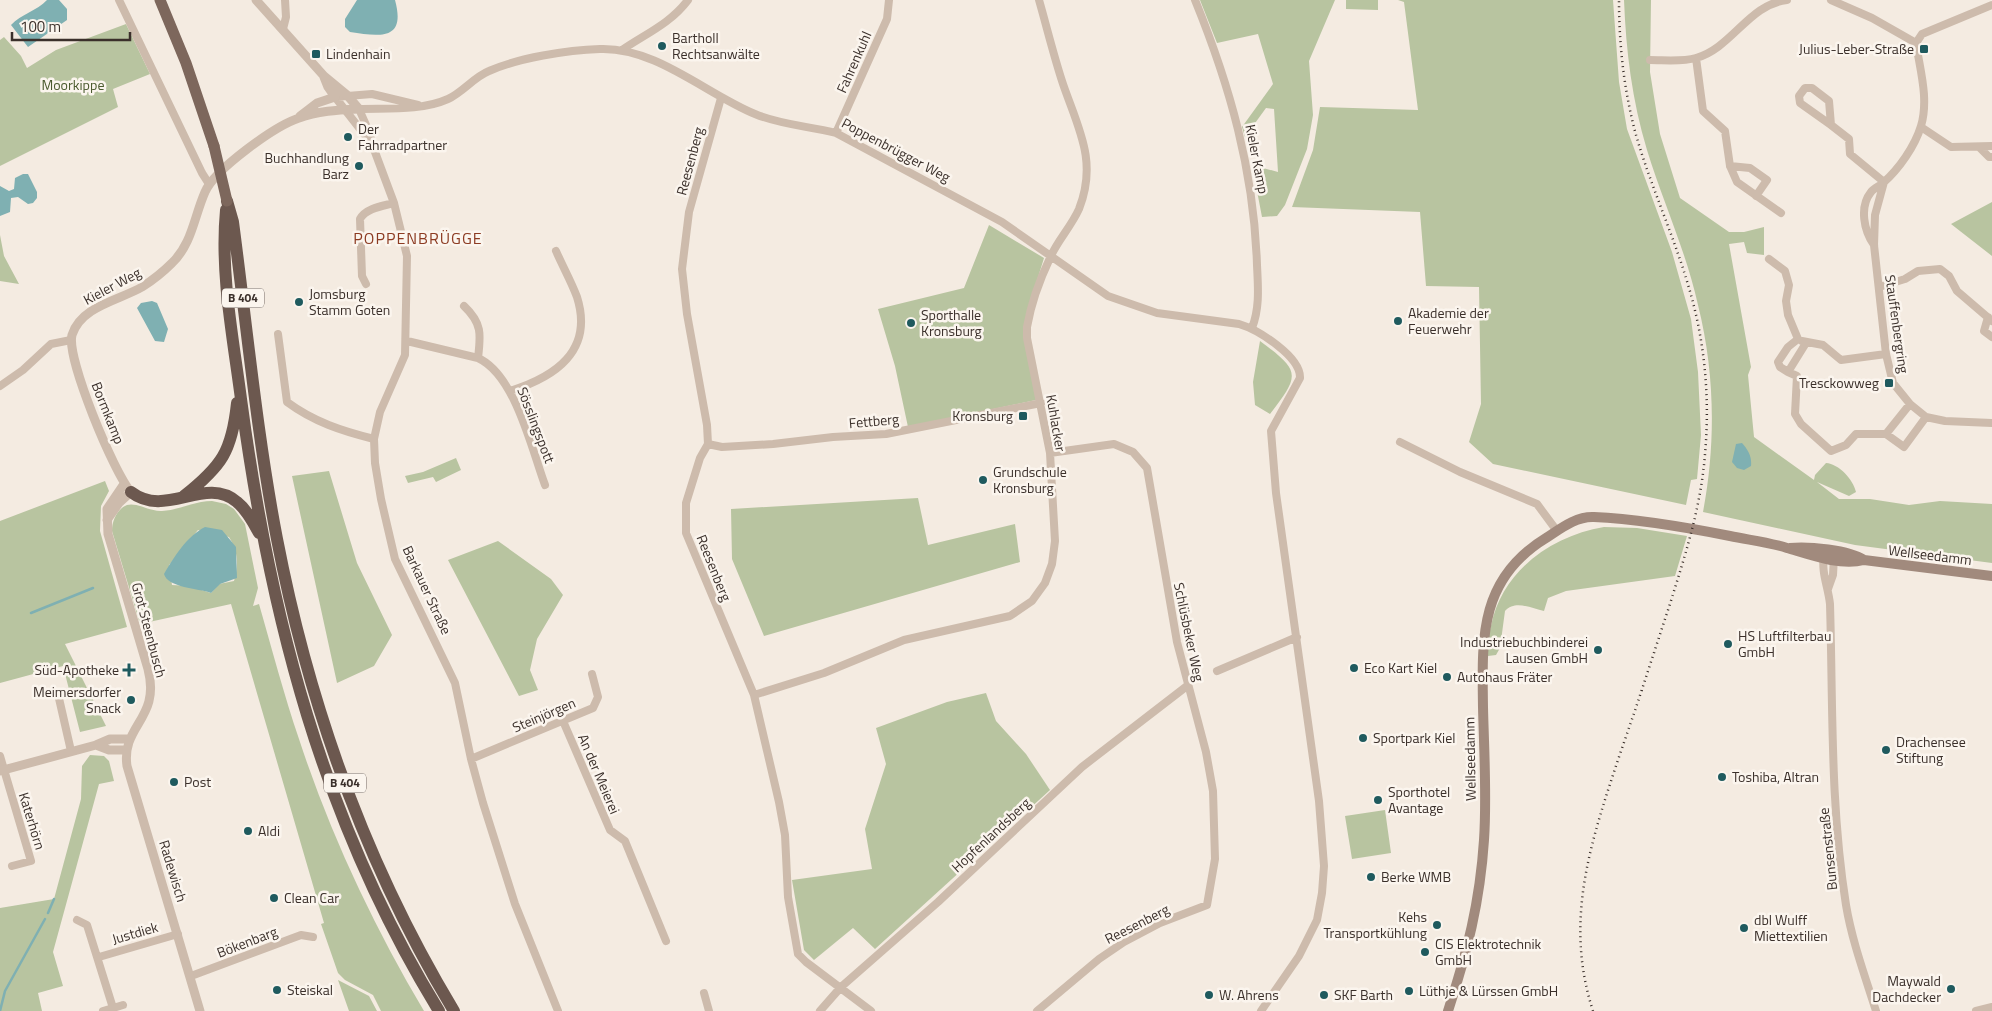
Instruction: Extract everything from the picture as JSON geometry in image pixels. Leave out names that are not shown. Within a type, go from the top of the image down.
[{"type":"highway","name":"B 404","points":[[227,200],[226,270],[239,383],[264,542],[288,652],[328,780],[362,863],[389,920],[439,1011]]},
{"type":"highway","name":"B 404","points":[[227,200],[233,222],[259,422],[277,539],[314,690],[340,773],[377,862],[404,920],[454,1011]]},
{"type":"highway","points":[[182,497],[211,472],[228,449],[233,433],[239,383]]},
{"type":"highway","points":[[128,488],[137,496],[154,502],[164,502],[182,497],[212,493],[236,500],[245,509],[264,542]]},
{"type":"main road","name":"B 404","points":[[160,0],[186,63],[214,146],[227,200]]},
{"type":"main road","name":"Wellseedamm","points":[[1448,1011],[1469,946],[1481,873],[1485,808],[1482,656],[1485,622],[1496,591],[1509,569],[1534,546],[1561,530],[1573,529],[1602,519],[1648,522],[1788,548],[1800,546],[1855,562],[1864,560],[1992,576]]},
{"type":"street","points":[[118,0],[202,174],[210,184]]},
{"type":"street","name":"Barkauer Straße","points":[[256,0],[324,76],[347,95],[358,109],[370,134],[394,203],[407,256],[407,341],[405,355],[399,372],[380,412],[374,439],[378,481],[395,559],[455,683],[471,759],[516,904],[558,1011]]},
{"type":"street","points":[[283,29],[286,17],[285,0]]},
{"type":"street","points":[[622,50],[640,37],[656,30],[680,10],[688,0]]},
{"type":"street","name":"Fahrenkuhl","points":[[836,133],[886,19],[889,0]]},
{"type":"street","name":"Kuhlacker","points":[[754,695],[824,673],[904,640],[1010,616],[1032,601],[1045,583],[1052,564],[1056,542],[1050,453],[1027,338],[1027,327],[1050,257],[1079,209],[1085,181],[1085,145],[1063,85],[1039,0]]},
{"type":"street","name":"Kieler Kamp","points":[[1195,0],[1213,45],[1234,111],[1251,182],[1256,228],[1258,307],[1252,328]]},
{"type":"street","points":[[1650,60],[1672,61],[1696,58],[1725,42],[1758,12],[1787,0]]},
{"type":"street","points":[[1831,0],[1872,18],[1916,43],[1922,34],[1992,5]]},
{"type":"street","name":"Stauffenbergring","points":[[1916,43],[1925,106],[1921,127],[1912,147],[1884,182],[1871,192],[1864,212],[1866,234],[1874,245],[1886,354],[1893,383],[1910,404],[1926,416],[1945,421],[1992,423]]},
{"type":"street","name":"Poppenbrügger Weg","points":[[346,109],[408,108],[420,106],[449,99],[487,71],[529,60],[600,49],[622,50],[689,77],[721,98],[780,123],[817,128],[836,133],[1019,232],[1050,257],[1108,296],[1174,316],[1225,321],[1252,328],[1296,361],[1300,370],[1300,378],[1271,431],[1276,492],[1297,638]]},
{"type":"street","points":[[1696,58],[1703,111],[1725,131],[1730,166],[1737,182],[1781,213]]},
{"type":"street","name":"Barkauer Straße","points":[[324,76],[328,87],[335,97],[372,144]]},
{"type":"street","points":[[1831,125],[1829,101],[1812,88],[1805,88],[1799,96],[1800,102],[1849,140],[1850,154],[1884,182]]},
{"type":"street","name":"Poppenbrügger Weg","points":[[335,97],[378,95],[420,106]]},
{"type":"street","name":"Kieler Weg","points":[[71,340],[74,331],[85,316],[142,287],[179,256],[189,241],[210,184],[222,169],[317,103],[335,97]]},
{"type":"street","name":"Reesenberg","points":[[721,98],[689,212],[682,269],[687,314],[707,425],[708,444],[700,458],[686,504],[686,533],[754,695],[779,802],[784,835],[788,897],[798,954],[871,1011]]},
{"type":"street","name":"Kieler Weg","points":[[298,118],[346,109]]},
{"type":"street","points":[[1921,127],[1951,147],[1992,146]]},
{"type":"street","points":[[1979,146],[1989,157],[1992,157]]},
{"type":"street","points":[[1730,166],[1750,168],[1767,180],[1756,196]]},
{"type":"street","points":[[366,284],[362,276],[360,219],[363,214],[370,210],[394,203]]},
{"type":"street","points":[[510,390],[533,384],[554,372],[576,348],[580,331],[580,312],[577,298],[556,251]]},
{"type":"street","points":[[1768,259],[1785,271],[1789,285],[1786,301],[1788,315],[1798,339],[1806,343],[1823,345],[1841,360],[1886,354]]},
{"type":"street","points":[[1879,287],[1905,279],[1918,270],[1940,269],[1949,276],[1957,291],[1990,319],[1984,331],[1992,337]]},
{"type":"street","points":[[464,306],[476,319],[480,336],[478,358]]},
{"type":"street","points":[[278,334],[287,402],[300,412],[337,430],[374,439]]},
{"type":"street","points":[[1798,339],[1788,347],[1778,362],[1780,367],[1797,376],[1795,414],[1801,424],[1830,451],[1846,445],[1856,434],[1886,434],[1904,447],[1926,416]]},
{"type":"street","points":[[0,386],[23,370],[51,344],[71,340]]},
{"type":"street","name":"Bormkamp","points":[[71,340],[71,351],[77,371],[113,462],[128,488]]},
{"type":"street","name":"Sösslingspott","points":[[407,341],[478,358],[486,362],[498,374],[510,390],[545,485]]},
{"type":"street","points":[[1788,372],[1806,343]]},
{"type":"street","name":"Fettberg","points":[[708,444],[722,447],[886,434],[1041,403]]},
{"type":"street","points":[[1886,434],[1910,404]]},
{"type":"street","points":[[1400,442],[1460,472],[1537,504],[1561,530]]},
{"type":"street","name":"Schlüsbeker Weg","points":[[1050,453],[1114,444],[1133,452],[1148,468],[1166,587],[1187,686],[1206,752],[1213,791],[1215,859],[1211,892],[1207,905]]},
{"type":"street","name":"Grot Steenbusch","points":[[128,488],[107,520],[109,540],[150,679],[151,696],[146,713],[129,739]]},
{"type":"street","name":"Bunsenstraße","points":[[1829,555],[1833,575],[1828,589],[1834,779],[1838,834],[1846,906],[1858,956],[1876,1011]]},
{"type":"street","points":[[1217,670],[1297,638],[1322,840],[1322,893],[1317,920],[1299,956],[1261,1011]]},
{"type":"street","name":"Steinjörgen","points":[[471,759],[593,708],[598,697],[592,674]]},
{"type":"street","name":"Hopfenlandsberg","points":[[820,1011],[841,987],[938,902],[1082,767],[1187,686]]},
{"type":"street","points":[[58,694],[71,751]]},
{"type":"street","name":"An der Meierei","points":[[563,721],[610,830],[625,841],[666,941]]},
{"type":"street","points":[[0,756],[2,771],[96,745],[110,739],[129,739]]},
{"type":"street","name":"Radewisch","points":[[129,739],[126,750],[128,774],[200,1011]]},
{"type":"street","points":[[96,745],[110,750],[126,750]]},
{"type":"street","name":"Katerhörn","points":[[2,771],[31,861],[12,866]]},
{"type":"street","name":"Reesenberg","points":[[1038,1011],[1099,959],[1124,942],[1160,923],[1207,905]]},
{"type":"street","name":"Justdiek","points":[[78,920],[87,925],[99,957],[113,1008]]},
{"type":"street","name":"Justdiek","points":[[99,957],[178,934]]},
{"type":"street","name":"Bökenbarg","points":[[190,976],[301,935],[313,937]]},
{"type":"street","points":[[704,992],[709,1011]]},
{"type":"street","points":[[103,1011],[124,1005]]},
{"type":"street","points":[[1976,1011],[1992,1007]]},
{"type":"green space","points":[[1200,0],[1335,0],[1309,61],[1313,115],[1307,149],[1285,205],[1277,216],[1262,217],[1252,165],[1278,172],[1274,109],[1266,108],[1245,137],[1242,127],[1273,84],[1258,34],[1217,43]]},
{"type":"green space","points":[[1346,0],[1378,0],[1378,10],[1346,9]]},
{"type":"green space","points":[[1398,0],[1613,0],[1619,82],[1627,129],[1672,252],[1691,319],[1698,372],[1701,435],[1697,479],[1691,480],[1686,505],[1493,464],[1469,442],[1481,404],[1479,287],[1426,286],[1420,212],[1292,207],[1313,150],[1320,107],[1418,110],[1404,2]]},
{"type":"green space","points":[[1624,0],[1651,0],[1650,72],[1660,134],[1680,198],[1729,232],[1744,232],[1764,227],[1764,255],[1747,253],[1744,242],[1729,244],[1751,367],[1748,375],[1754,437],[1814,480],[1815,475],[1826,463],[1836,466],[1852,482],[1856,492],[1849,496],[1817,482],[1839,499],[1870,499],[1909,505],[1940,501],[1992,504],[1992,563],[1855,545],[1703,512],[1712,434],[1708,356],[1693,285],[1647,150],[1637,113],[1628,57]]},
{"type":"green space","name":"Moorkippe","points":[[126,24],[150,74],[113,89],[118,107],[0,166],[0,40],[4,37],[21,56],[27,68],[56,50]]},
{"type":"green space","points":[[1992,202],[1992,256],[1951,224]]},
{"type":"green space","points":[[989,225],[1044,258],[1026,316],[1036,400],[908,427],[895,366],[878,309],[964,288]]},
{"type":"green space","points":[[0,235],[4,256],[19,284],[0,281]]},
{"type":"green space","points":[[1260,341],[1283,359],[1292,374],[1287,390],[1270,414],[1255,405],[1253,382]]},
{"type":"green space","points":[[456,458],[461,470],[436,482],[433,477],[408,483],[405,476],[423,472]]},
{"type":"green space","points":[[329,471],[357,563],[392,635],[374,666],[337,683],[292,476]]},
{"type":"green space","points":[[105,481],[109,491],[101,506],[100,531],[127,627],[65,644],[106,726],[80,732],[63,666],[0,683],[0,521]]},
{"type":"green space","points":[[918,498],[928,545],[1015,524],[1020,562],[764,636],[732,559],[731,509]]},
{"type":"green space","points":[[205,501],[226,504],[234,509],[245,524],[258,588],[253,606],[259,604],[288,706],[311,774],[324,809],[370,912],[424,1011],[381,1011],[373,995],[345,980],[338,973],[321,924],[324,923],[231,604],[140,624],[112,531],[116,516],[120,509],[131,504],[162,511]],"holes":[[[198,530],[229,537],[237,558],[234,581],[219,584],[211,593],[189,586],[172,585],[169,565]]]},
{"type":"green space","points":[[1604,527],[1637,528],[1687,536],[1675,576],[1566,591],[1548,598],[1544,611],[1518,605],[1513,606],[1505,611],[1500,648],[1496,655],[1488,656],[1486,649],[1487,641],[1497,606],[1506,589],[1518,573],[1532,559],[1548,548],[1584,532]]},
{"type":"green space","points":[[498,541],[551,579],[563,595],[537,639],[530,670],[538,690],[519,696],[448,560]]},
{"type":"green space","points":[[986,693],[996,721],[1026,754],[1050,790],[875,949],[853,928],[814,960],[804,950],[792,880],[872,869],[865,829],[886,764],[876,728],[947,702]]},
{"type":"green space","points":[[90,755],[104,756],[109,761],[114,781],[99,784],[53,952],[63,986],[38,993],[42,1011],[0,1011],[0,908],[54,899],[81,799],[82,766]]},
{"type":"green space","points":[[1385,810],[1391,853],[1352,859],[1345,816]]},
{"type":"green space","points":[[338,980],[369,996],[377,1011],[349,1011]]},
{"type":"water","points":[[47,0],[59,0],[67,9],[67,20],[28,47],[11,25]]},
{"type":"water","points":[[357,0],[395,0],[397,23],[394,29],[381,35],[350,32],[345,27],[345,19]]},
{"type":"water","points":[[28,174],[37,192],[37,198],[33,203],[28,204],[18,197],[11,198],[10,212],[0,216],[0,186],[9,191],[14,189],[15,178]]},
{"type":"water","points":[[152,301],[157,303],[168,329],[164,342],[155,341],[137,308],[141,303]]},
{"type":"water","points":[[1742,443],[1751,459],[1751,466],[1744,470],[1737,468],[1732,462],[1736,444]]},
{"type":"water","points":[[205,527],[222,530],[236,547],[237,578],[220,584],[211,593],[177,585],[167,579],[164,574],[187,541]]},
{"type":"waterway","points":[[31,613],[93,588]]},
{"type":"waterway","points":[[48,913],[54,899]]},
{"type":"waterway","points":[[0,1011],[5,991],[45,919]]},
{"type":"railway","points":[[1593,1011],[1584,977],[1581,944],[1581,911],[1591,847],[1686,550],[1703,474],[1707,412],[1705,371],[1694,308],[1683,269],[1648,174],[1628,102],[1623,68],[1619,0]]},
{"type":"place","name":"Bartholl Rechtsanwälte","points":[[662,46]]},
{"type":"place","name":"Julius-Leber-Straße","points":[[1924,49]]},
{"type":"place","name":"Lindenhain","points":[[316,54]]},
{"type":"place","name":"Der Fahrradpartner","points":[[348,137]]},
{"type":"place","name":"Buchhandlung Barz","points":[[359,166]]},
{"type":"place","name":"Jomsburg Stamm Goten","points":[[299,302]]},
{"type":"place","name":"Akademie der Feuerwehr","points":[[1398,321]]},
{"type":"place","name":"Sporthalle Kronsburg","points":[[911,323]]},
{"type":"place","name":"Tresckowweg","points":[[1889,383]]},
{"type":"place","name":"Kronsburg","points":[[1023,416]]},
{"type":"place","name":"Grundschule Kronsburg","points":[[983,480]]},
{"type":"place","name":"HS Luftfilterbau GmbH","points":[[1728,644]]},
{"type":"place","name":"Industriebuchbinderei Lausen GmbH","points":[[1598,650]]},
{"type":"place","name":"Eco Kart Kiel","points":[[1354,668]]},
{"type":"place","name":"Süd-Apotheke","points":[[129,670]]},
{"type":"place","name":"Autohaus Fräter","points":[[1447,677]]},
{"type":"place","name":"Meimersdorfer Snack","points":[[131,700]]},
{"type":"place","name":"Sportpark Kiel","points":[[1363,738]]},
{"type":"place","name":"Drachensee Stiftung","points":[[1886,750]]},
{"type":"place","name":"Toshiba, Altran","points":[[1722,777]]},
{"type":"place","name":"Post","points":[[174,782]]},
{"type":"place","name":"Sporthotel Avantage","points":[[1378,800]]},
{"type":"place","name":"Aldi","points":[[248,831]]},
{"type":"place","name":"Berke WMB","points":[[1371,877]]},
{"type":"place","name":"Clean Car","points":[[274,898]]},
{"type":"place","name":"Kehs Transportkühlung","points":[[1437,925]]},
{"type":"place","name":"dbl Wulff Miettextilien","points":[[1744,928]]},
{"type":"place","name":"CIS Elektrotechnik GmbH","points":[[1425,952]]},
{"type":"place","name":"Maywald Dachdecker","points":[[1951,989]]},
{"type":"place","name":"Steiskal","points":[[277,990]]},
{"type":"place","name":"Lüthje & Lürssen GmbH","points":[[1409,991]]},
{"type":"place","name":"W. Ahrens","points":[[1209,995]]},
{"type":"place","name":"SKF Barth","points":[[1324,995]]},
{"type":"district","name":"POPPENBRÜGGE","points":[[418,238]]}]
